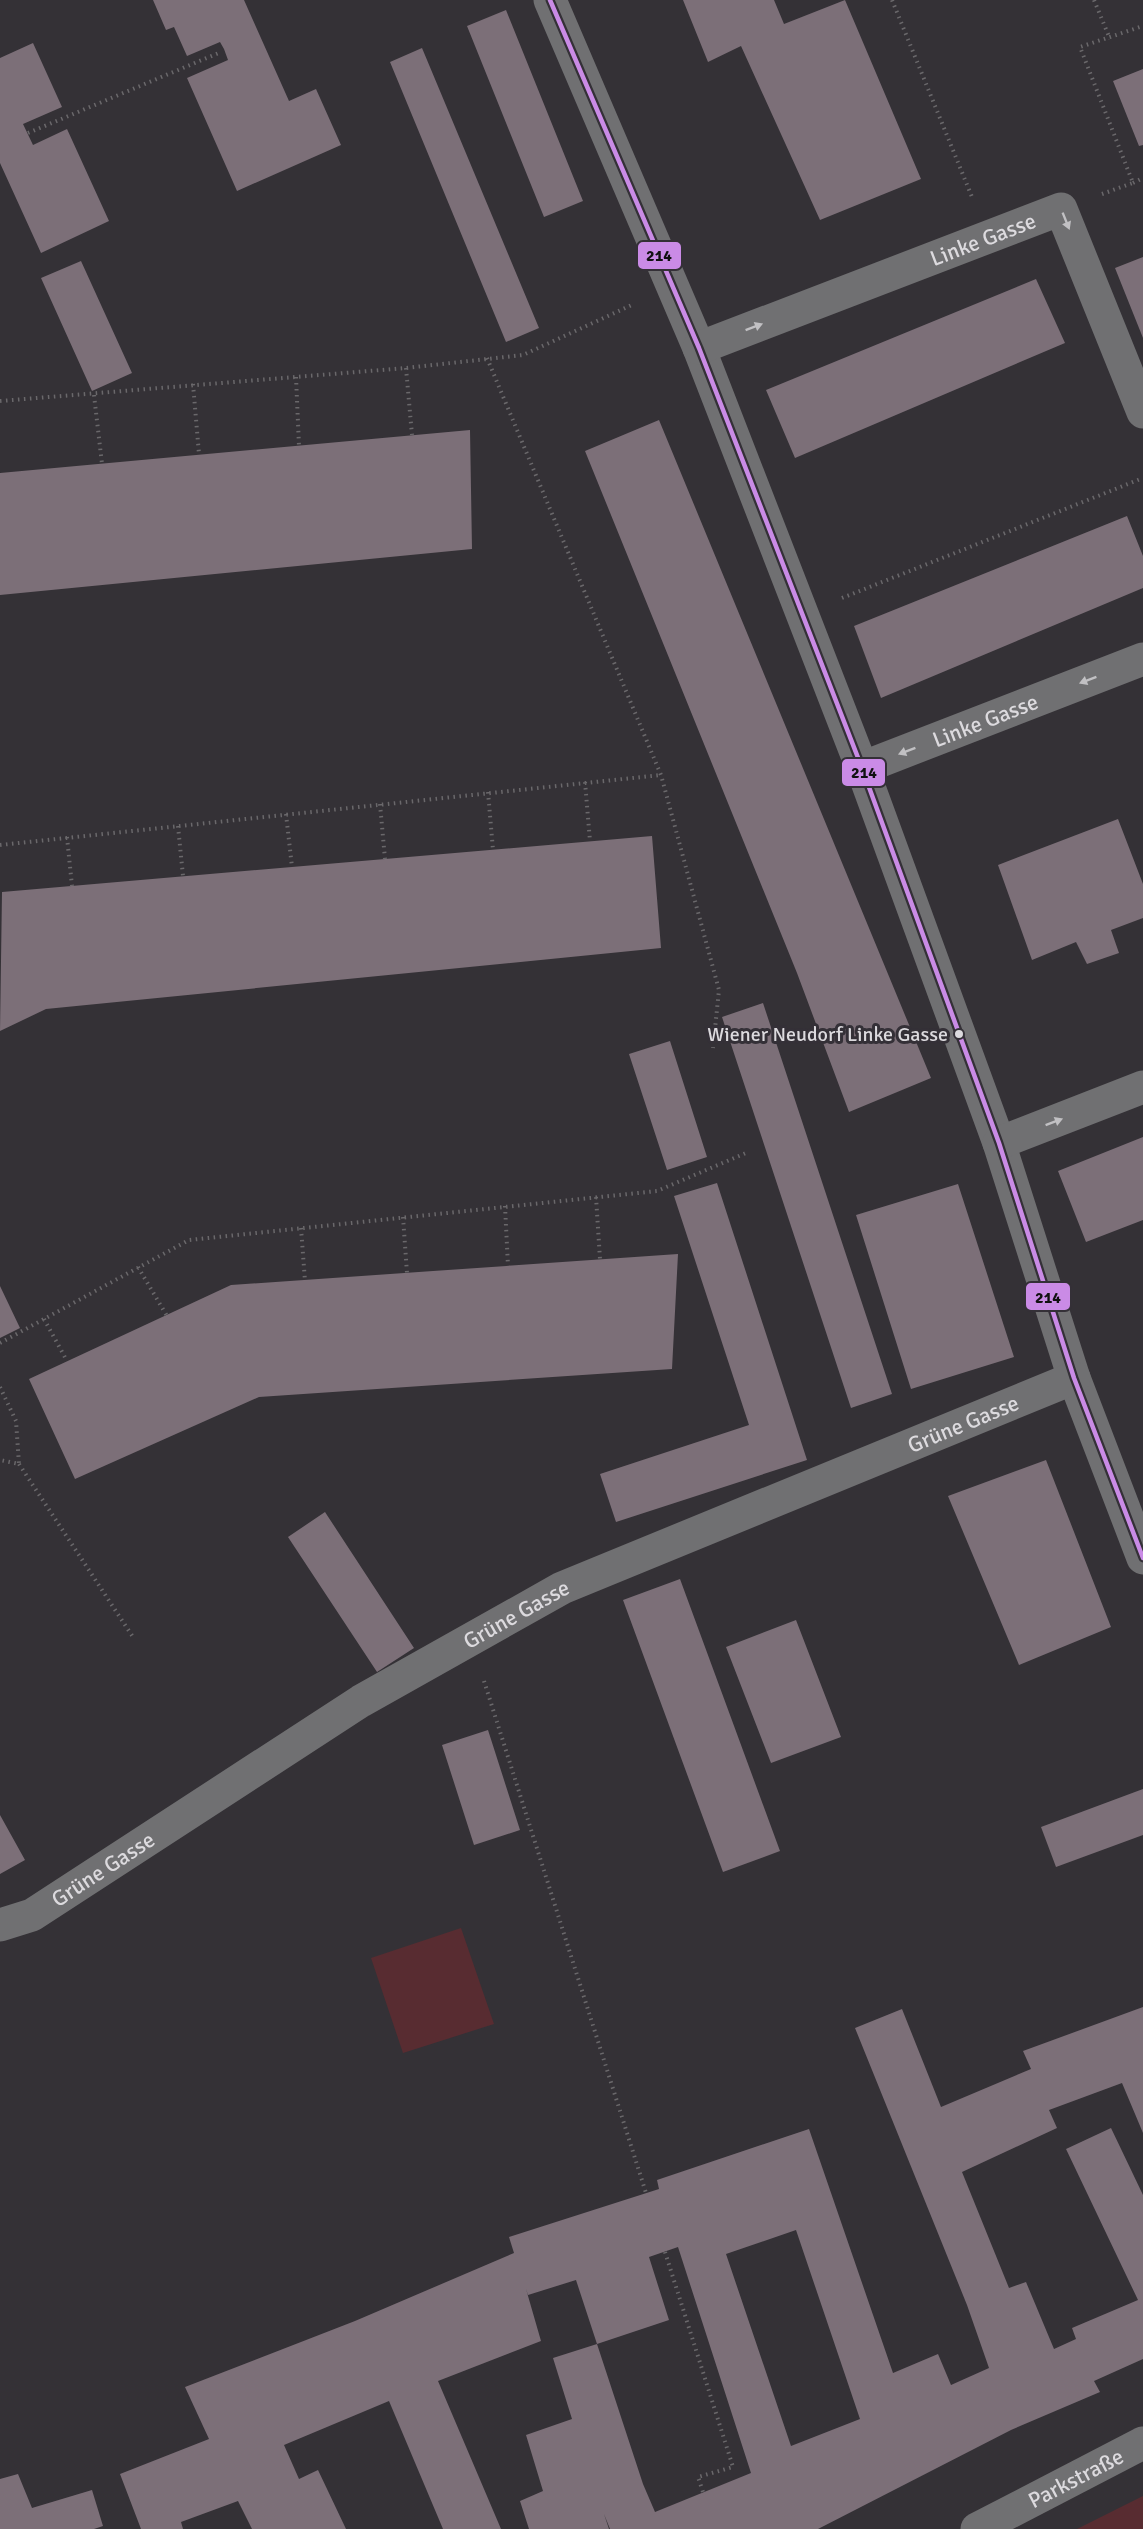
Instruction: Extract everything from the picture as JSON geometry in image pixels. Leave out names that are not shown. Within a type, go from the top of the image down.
[{"type":"street","points":[[550,0],[699,348],[862,768],[999,1143],[1074,1378],[1143,1558]]},
{"type":"street","name":"Linke Gasse","points":[[699,348],[1061,209],[1143,412]]},
{"type":"street","name":"Linke Gasse","points":[[862,768],[1143,659]]},
{"type":"street","points":[[999,1143],[1143,1087]]},
{"type":"street","name":"Grüne Gasse","points":[[0,1925],[32,1915],[355,1704],[562,1587],[1074,1378]]},
{"type":"street","name":"Parkstraße","points":[[977,2529],[1143,2443]]},
{"type":"path","points":[[892,0],[988,237]]},
{"type":"path","points":[[1094,0],[1110,39]]},
{"type":"path","points":[[1132,183],[1080,47],[1110,39],[1143,26]]},
{"type":"path","points":[[27,133],[221,52]]},
{"type":"path","points":[[1061,209],[1143,178]]},
{"type":"path","points":[[0,402],[193,384],[406,368],[523,355],[672,284]]},
{"type":"path","points":[[487,358],[661,775],[719,990],[713,1048]]},
{"type":"path","points":[[406,368],[412,435]]},
{"type":"path","points":[[296,376],[299,446]]},
{"type":"path","points":[[193,384],[199,454]]},
{"type":"path","points":[[94,395],[102,464]]},
{"type":"path","points":[[802,613],[1143,478]]},
{"type":"path","points":[[0,845],[661,775]]},
{"type":"path","points":[[585,782],[590,841]]},
{"type":"path","points":[[488,792],[493,849]]},
{"type":"path","points":[[380,804],[385,859]]},
{"type":"path","points":[[286,814],[292,867]]},
{"type":"path","points":[[178,826],[183,876]]},
{"type":"path","points":[[67,837],[72,886]]},
{"type":"path","points":[[0,1343],[189,1240],[657,1191],[746,1153]]},
{"type":"path","points":[[596,1197],[600,1259]]},
{"type":"path","points":[[505,1206],[508,1266]]},
{"type":"path","points":[[403,1217],[407,1274]]},
{"type":"path","points":[[301,1228],[305,1281]]},
{"type":"path","points":[[138,1267],[167,1316]]},
{"type":"path","points":[[45,1319],[67,1361]]},
{"type":"path","points":[[0,1387],[16,1421],[19,1464],[133,1637]]},
{"type":"path","points":[[0,1460],[19,1464]]},
{"type":"path","points":[[470,1637],[646,2193]]},
{"type":"path","points":[[664,2252],[733,2468],[698,2477],[703,2492]]},
{"type":"shaded area","points":[[461,1928],[494,2024],[403,2053],[371,1958]]},
{"type":"shaded area","points":[[1143,2496],[1143,2529],[1077,2529]]},
{"type":"building","points":[[153,0],[244,0],[289,101],[316,89],[341,145],[237,191],[187,78],[228,60],[224,49],[220,42],[187,56],[174,27],[166,30]]},
{"type":"building","points":[[683,0],[774,0],[784,24],[845,0],[921,179],[820,220],[741,46],[708,62]]},
{"type":"building","points":[[506,10],[583,201],[544,217],[467,26]]},
{"type":"building","points":[[33,43],[62,107],[23,124],[33,145],[67,129],[109,221],[41,253],[0,163],[0,58]]},
{"type":"building","points":[[422,48],[539,328],[506,342],[390,62]]},
{"type":"building","points":[[1143,69],[1143,145],[1139,146],[1113,81]]},
{"type":"building","points":[[1143,257],[1143,338],[1115,268]]},
{"type":"building","points":[[81,261],[132,373],[92,391],[41,278]]},
{"type":"building","points":[[1036,279],[1065,343],[795,458],[766,390]]},
{"type":"building","points":[[659,420],[931,1078],[849,1112],[797,973],[585,451]]},
{"type":"building","points":[[470,430],[472,549],[0,595],[0,473]]},
{"type":"building","points":[[1127,516],[1143,556],[1143,588],[881,698],[854,626]]},
{"type":"building","points":[[1118,819],[1143,884],[1143,918],[1111,930],[1119,953],[1087,964],[1076,942],[1032,960],[998,865]]},
{"type":"building","points":[[652,836],[661,948],[46,1009],[0,1031],[2,892]]},
{"type":"building","points":[[763,1003],[892,1394],[851,1408],[722,1017]]},
{"type":"building","points":[[670,1041],[707,1157],[667,1170],[629,1054]]},
{"type":"building","points":[[1143,1137],[1143,1220],[1086,1242],[1058,1171]]},
{"type":"building","points":[[717,1183],[807,1460],[616,1522],[600,1474],[749,1425],[674,1196]]},
{"type":"building","points":[[958,1184],[1014,1357],[911,1389],[856,1215]]},
{"type":"building","points":[[678,1254],[672,1369],[259,1397],[75,1479],[29,1379],[231,1285]]},
{"type":"building","points":[[0,1286],[20,1328],[0,1338]]},
{"type":"building","points":[[1046,1460],[1111,1627],[1019,1665],[948,1496]]},
{"type":"building","points":[[325,1512],[414,1648],[377,1672],[288,1537]]},
{"type":"building","points":[[680,1579],[780,1851],[723,1872],[623,1600]]},
{"type":"building","points":[[796,1620],[841,1737],[771,1763],[726,1647]]},
{"type":"building","points":[[488,1730],[520,1830],[474,1845],[442,1745]]},
{"type":"building","points":[[1143,1789],[1143,1835],[1056,1867],[1041,1827]]},
{"type":"building","points":[[0,1815],[25,1860],[0,1874]]},
{"type":"building","points":[[1143,2007],[1143,2133],[1122,2083],[1049,2110],[1057,2128],[962,2172],[1009,2288],[1026,2282],[1054,2349],[1076,2339],[1072,2328],[1138,2300],[1066,2149],[1111,2128],[1143,2195],[1143,2359],[1094,2381],[1100,2392],[1011,2430],[818,2529],[610,2529],[604,2514],[609,2529],[529,2529],[520,2501],[543,2491],[526,2435],[572,2419],[553,2358],[597,2344],[576,2280],[528,2295],[526,2289],[541,2341],[438,2381],[501,2529],[443,2529],[389,2401],[284,2445],[299,2479],[318,2470],[346,2529],[252,2529],[238,2501],[181,2522],[183,2529],[141,2529],[120,2474],[209,2439],[185,2387],[355,2321],[514,2253],[509,2237],[659,2189],[657,2180],[809,2129],[893,2373],[938,2354],[951,2385],[989,2368],[967,2305],[855,2028],[902,2009],[941,2107],[1031,2069],[1023,2051]],"holes":[[[796,2230],[860,2419],[791,2446],[726,2254]],[[678,2247],[751,2473],[655,2512],[643,2484],[597,2344],[669,2320],[649,2257]]]},
{"type":"building","points":[[18,2474],[32,2508],[92,2490],[103,2526],[94,2529],[0,2529],[0,2479]]},
{"type":"transit line","name":"214","points":[[550,0],[699,348],[862,768],[999,1143],[1074,1378],[1143,1558]]},
{"type":"place","name":"Wiener Neudorf Linke Gasse","points":[[959,1034]]}]
